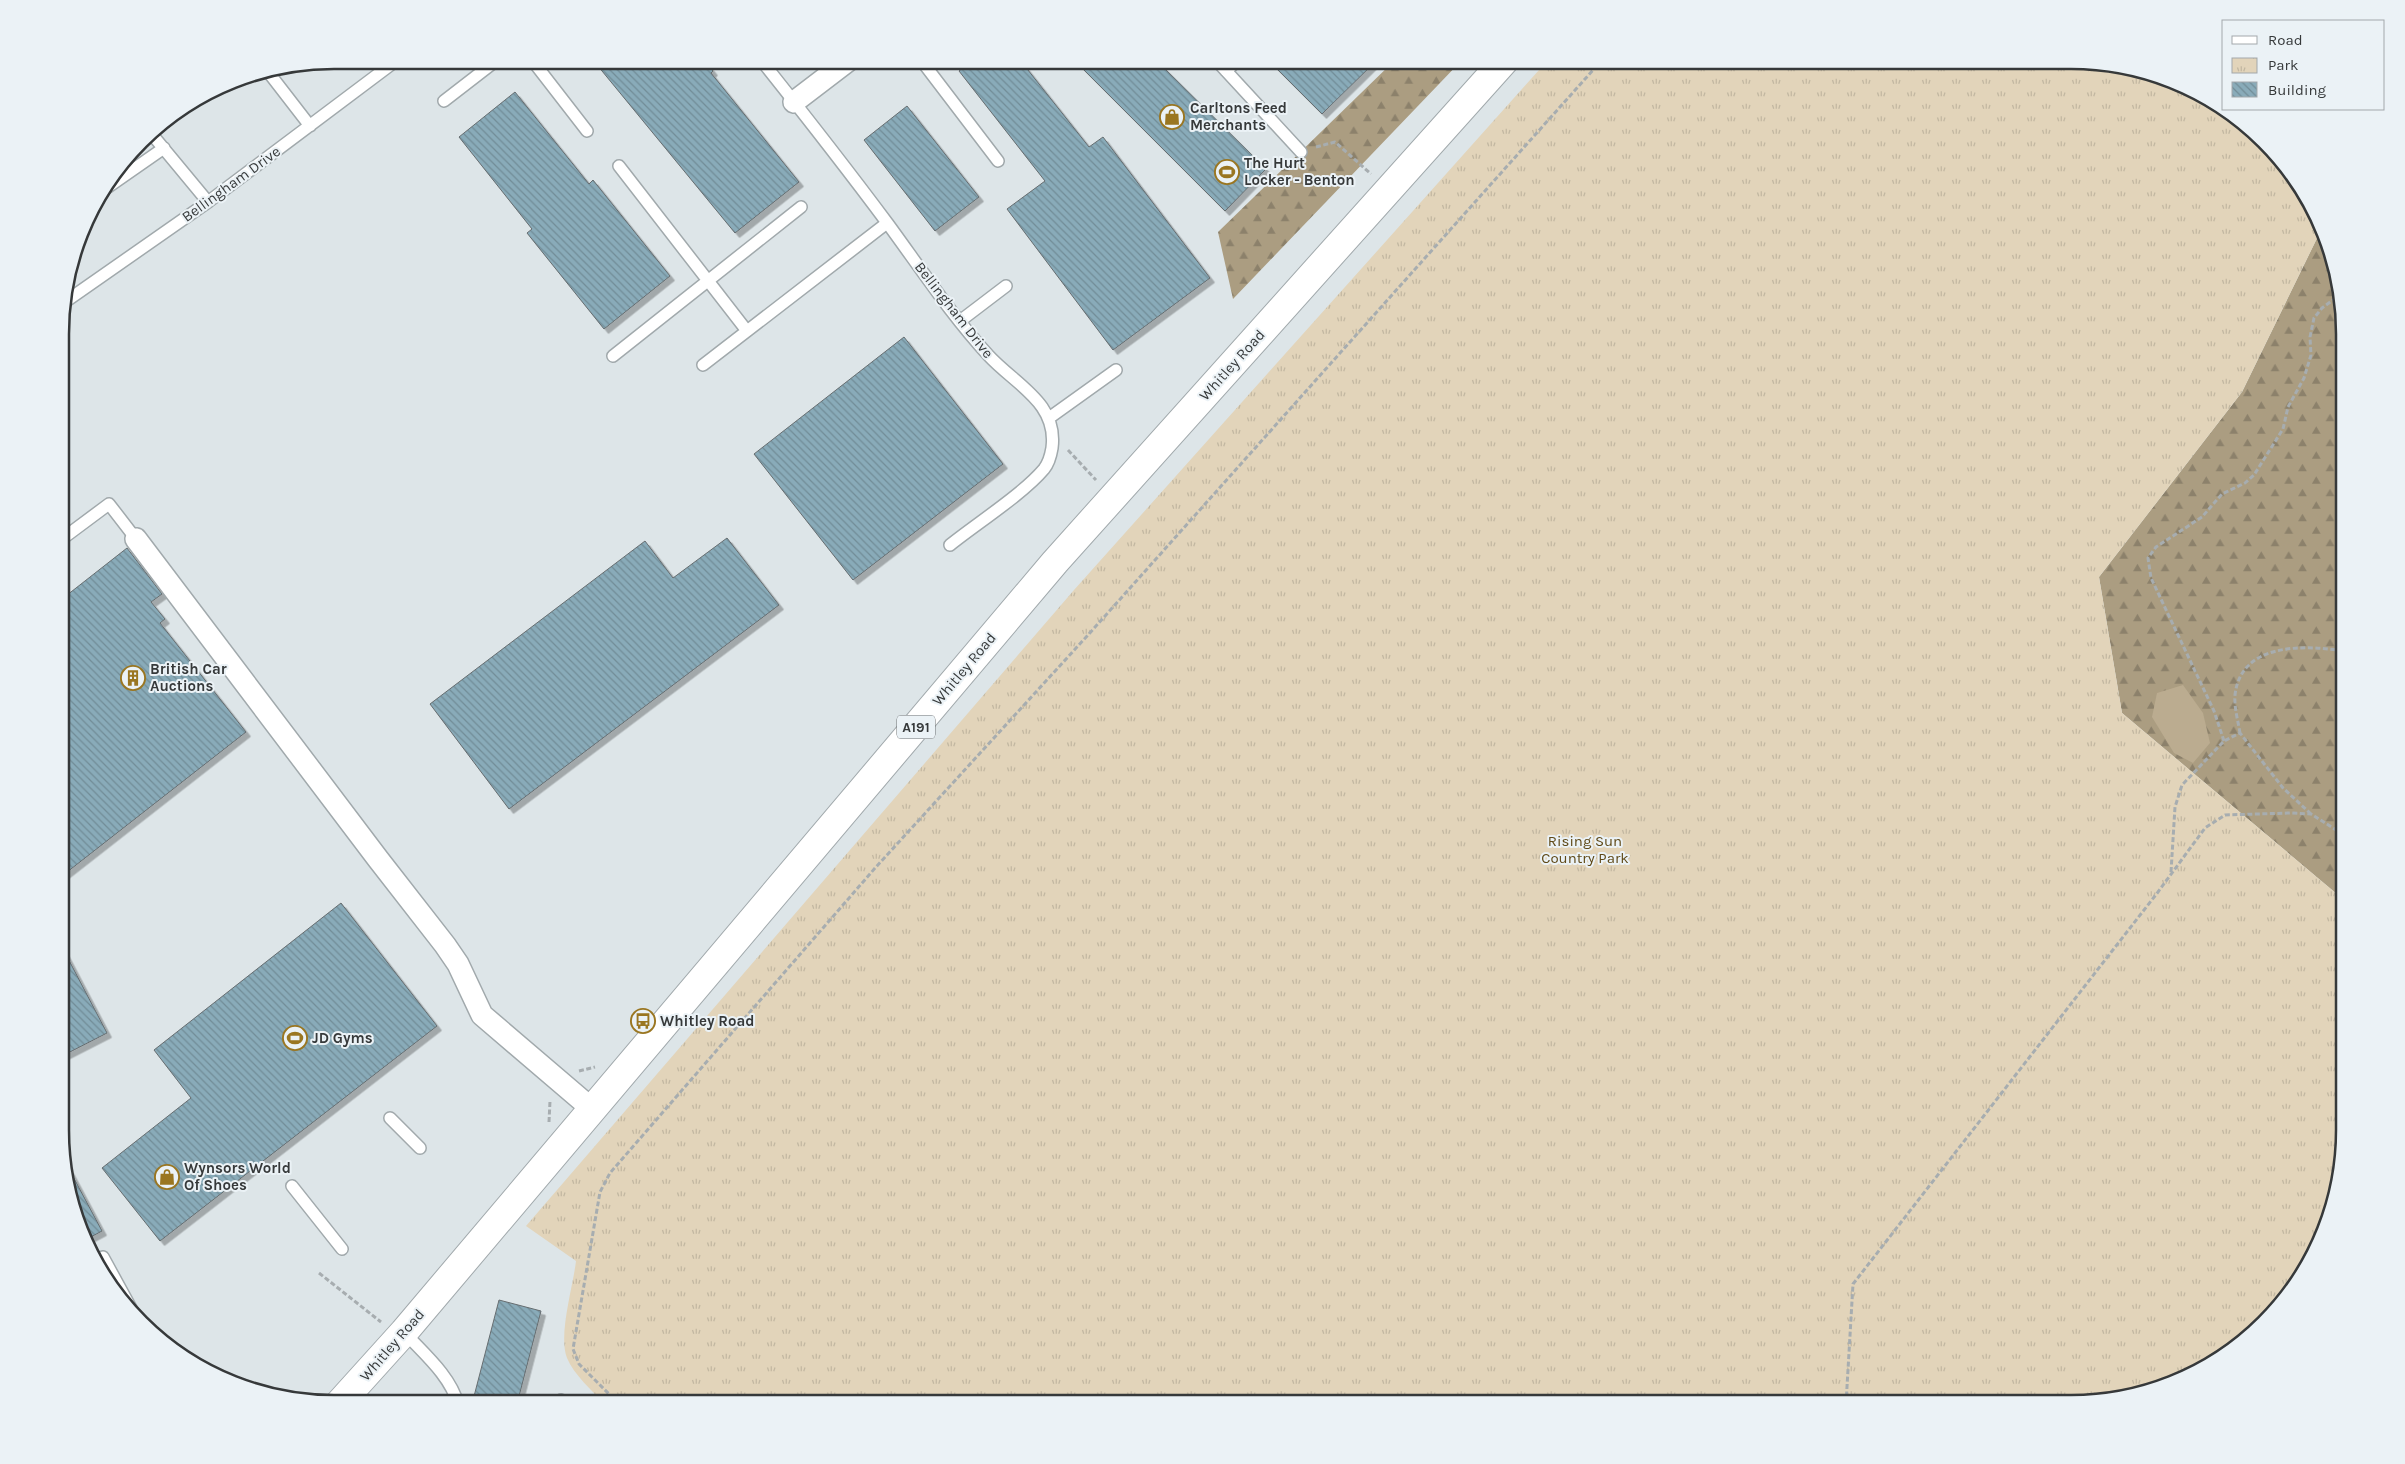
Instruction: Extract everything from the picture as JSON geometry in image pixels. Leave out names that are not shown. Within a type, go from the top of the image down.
[{"type":"main road","name":"Whitley Road","points":[[346,1395],[395,1330],[592,1109],[1055,562],[1497,69]]},
{"type":"street","points":[[794,102],[837,69]]},
{"type":"street","points":[[136,539],[372,852],[445,945],[458,964],[482,1015],[592,1109]]},
{"type":"lane","name":"Bellingham Drive","points":[[71,298],[208,202],[385,69]]},
{"type":"lane","points":[[444,101],[485,69]]},
{"type":"lane","points":[[539,69],[587,130]]},
{"type":"lane","name":"Bellingham Drive","points":[[768,69],[960,321],[990,358],[1033,394],[1049,418],[1053,432],[1052,450],[1045,468],[1031,482],[950,545]]},
{"type":"lane","points":[[928,69],[998,161]]},
{"type":"lane","points":[[1226,71],[1301,152]]},
{"type":"lane","points":[[272,76],[310,126]]},
{"type":"lane","points":[[155,138],[208,202]]},
{"type":"lane","points":[[120,178],[164,148]]},
{"type":"lane","points":[[619,166],[747,331]]},
{"type":"lane","points":[[613,356],[709,282],[801,207]]},
{"type":"lane","points":[[703,365],[887,223]]},
{"type":"lane","points":[[960,321],[1006,286]]},
{"type":"lane","points":[[1049,418],[1116,370]]},
{"type":"lane","points":[[69,534],[109,504],[136,539]]},
{"type":"lane","points":[[390,1118],[420,1148]]},
{"type":"lane","points":[[292,1186],[342,1249]]},
{"type":"lane","points":[[103,1257],[116,1281]]},
{"type":"lane","points":[[395,1330],[442,1375],[451,1386],[454,1395]]},
{"type":"path","points":[[610,1395],[579,1364],[573,1349],[600,1192],[610,1173],[876,867],[1088,635],[1594,69]]},
{"type":"path","points":[[1301,152],[1335,142],[1371,174]]},
{"type":"path","points":[[2224,741],[2214,711],[2151,578],[2148,558],[2156,547],[2202,517],[2222,494],[2245,483],[2254,475],[2283,429],[2288,407],[2304,378],[2311,355],[2310,337],[2314,318],[2322,308],[2334,299]]},
{"type":"path","points":[[1053,432],[1097,481]]},
{"type":"path","points":[[2336,650],[2316,646],[2267,652],[2253,659],[2240,675],[2235,696],[2240,733],[2283,788],[2311,814],[2336,830]]},
{"type":"path","points":[[2172,873],[2174,807],[2182,785],[2224,741],[2240,733]]},
{"type":"path","points":[[1847,1395],[1853,1284],[2205,828],[2224,815],[2290,812],[2311,814]]},
{"type":"path","points":[[319,1273],[395,1330]]},
{"type":"green space","points":[[1386,69],[1453,69],[1233,299],[1218,232]]},
{"type":"green space","name":"Rising Sun Country Park","points":[[1540,69],[2088,69],[2140,78],[2172,89],[2204,104],[2259,146],[2301,201],[2318,237],[2242,392],[2099,577],[2122,713],[2336,893],[2336,1147],[2327,1199],[2316,1231],[2301,1263],[2259,1318],[2204,1360],[2172,1375],[2140,1386],[2088,1395],[596,1395],[570,1364],[565,1348],[565,1324],[576,1261],[526,1226],[1074,590]]},
{"type":"green space","points":[[2318,237],[2331,282],[2336,317],[2336,893],[2122,713],[2099,577],[2242,392]]},
{"type":"shaded area","points":[[2183,685],[2203,713],[2210,743],[2193,763],[2174,753],[2152,717],[2157,693]]},
{"type":"building","points":[[600,69],[711,69],[713,71],[711,73],[799,182],[735,233]]},
{"type":"building","points":[[962,69],[1027,69],[1089,147],[1103,137],[1210,278],[1113,350],[1007,209],[1045,181],[959,71]]},
{"type":"building","points":[[1083,69],[1165,69],[1266,169],[1225,211]]},
{"type":"building","points":[[1277,69],[1368,69],[1322,114]]},
{"type":"building","points":[[515,92],[589,184],[593,180],[670,276],[604,329],[527,233],[532,229],[459,137]]},
{"type":"building","points":[[907,106],[979,197],[935,231],[864,140]]},
{"type":"building","points":[[904,337],[1003,464],[853,580],[754,454]]},
{"type":"building","points":[[727,538],[779,605],[509,809],[430,704],[645,541],[673,578]]},
{"type":"building","name":"British Car Auctions","points":[[127,548],[162,594],[151,602],[165,619],[160,623],[246,732],[69,871],[69,594]]},
{"type":"building","name":"JD Gyms","points":[[341,903],[437,1026],[160,1241],[102,1168],[191,1098],[154,1050]]},
{"type":"building","points":[[69,960],[107,1033],[69,1052]]},
{"type":"building","points":[[73,1177],[102,1231],[91,1237],[78,1199]]},
{"type":"building","points":[[499,1300],[541,1311],[519,1395],[474,1395]]},
{"type":"place","name":"Carltons Feed Merchants","points":[[1172,117]]},
{"type":"place","name":"The Hurt Locker - Benton","points":[[1227,172]]},
{"type":"place","name":"British Car Auctions","points":[[133,678]]},
{"type":"place","name":"Whitley Road","points":[[643,1021]]},
{"type":"place","name":"JD Gyms","points":[[295,1038]]},
{"type":"place","name":"Wynsors World Of Shoes","points":[[167,1177]]}]
